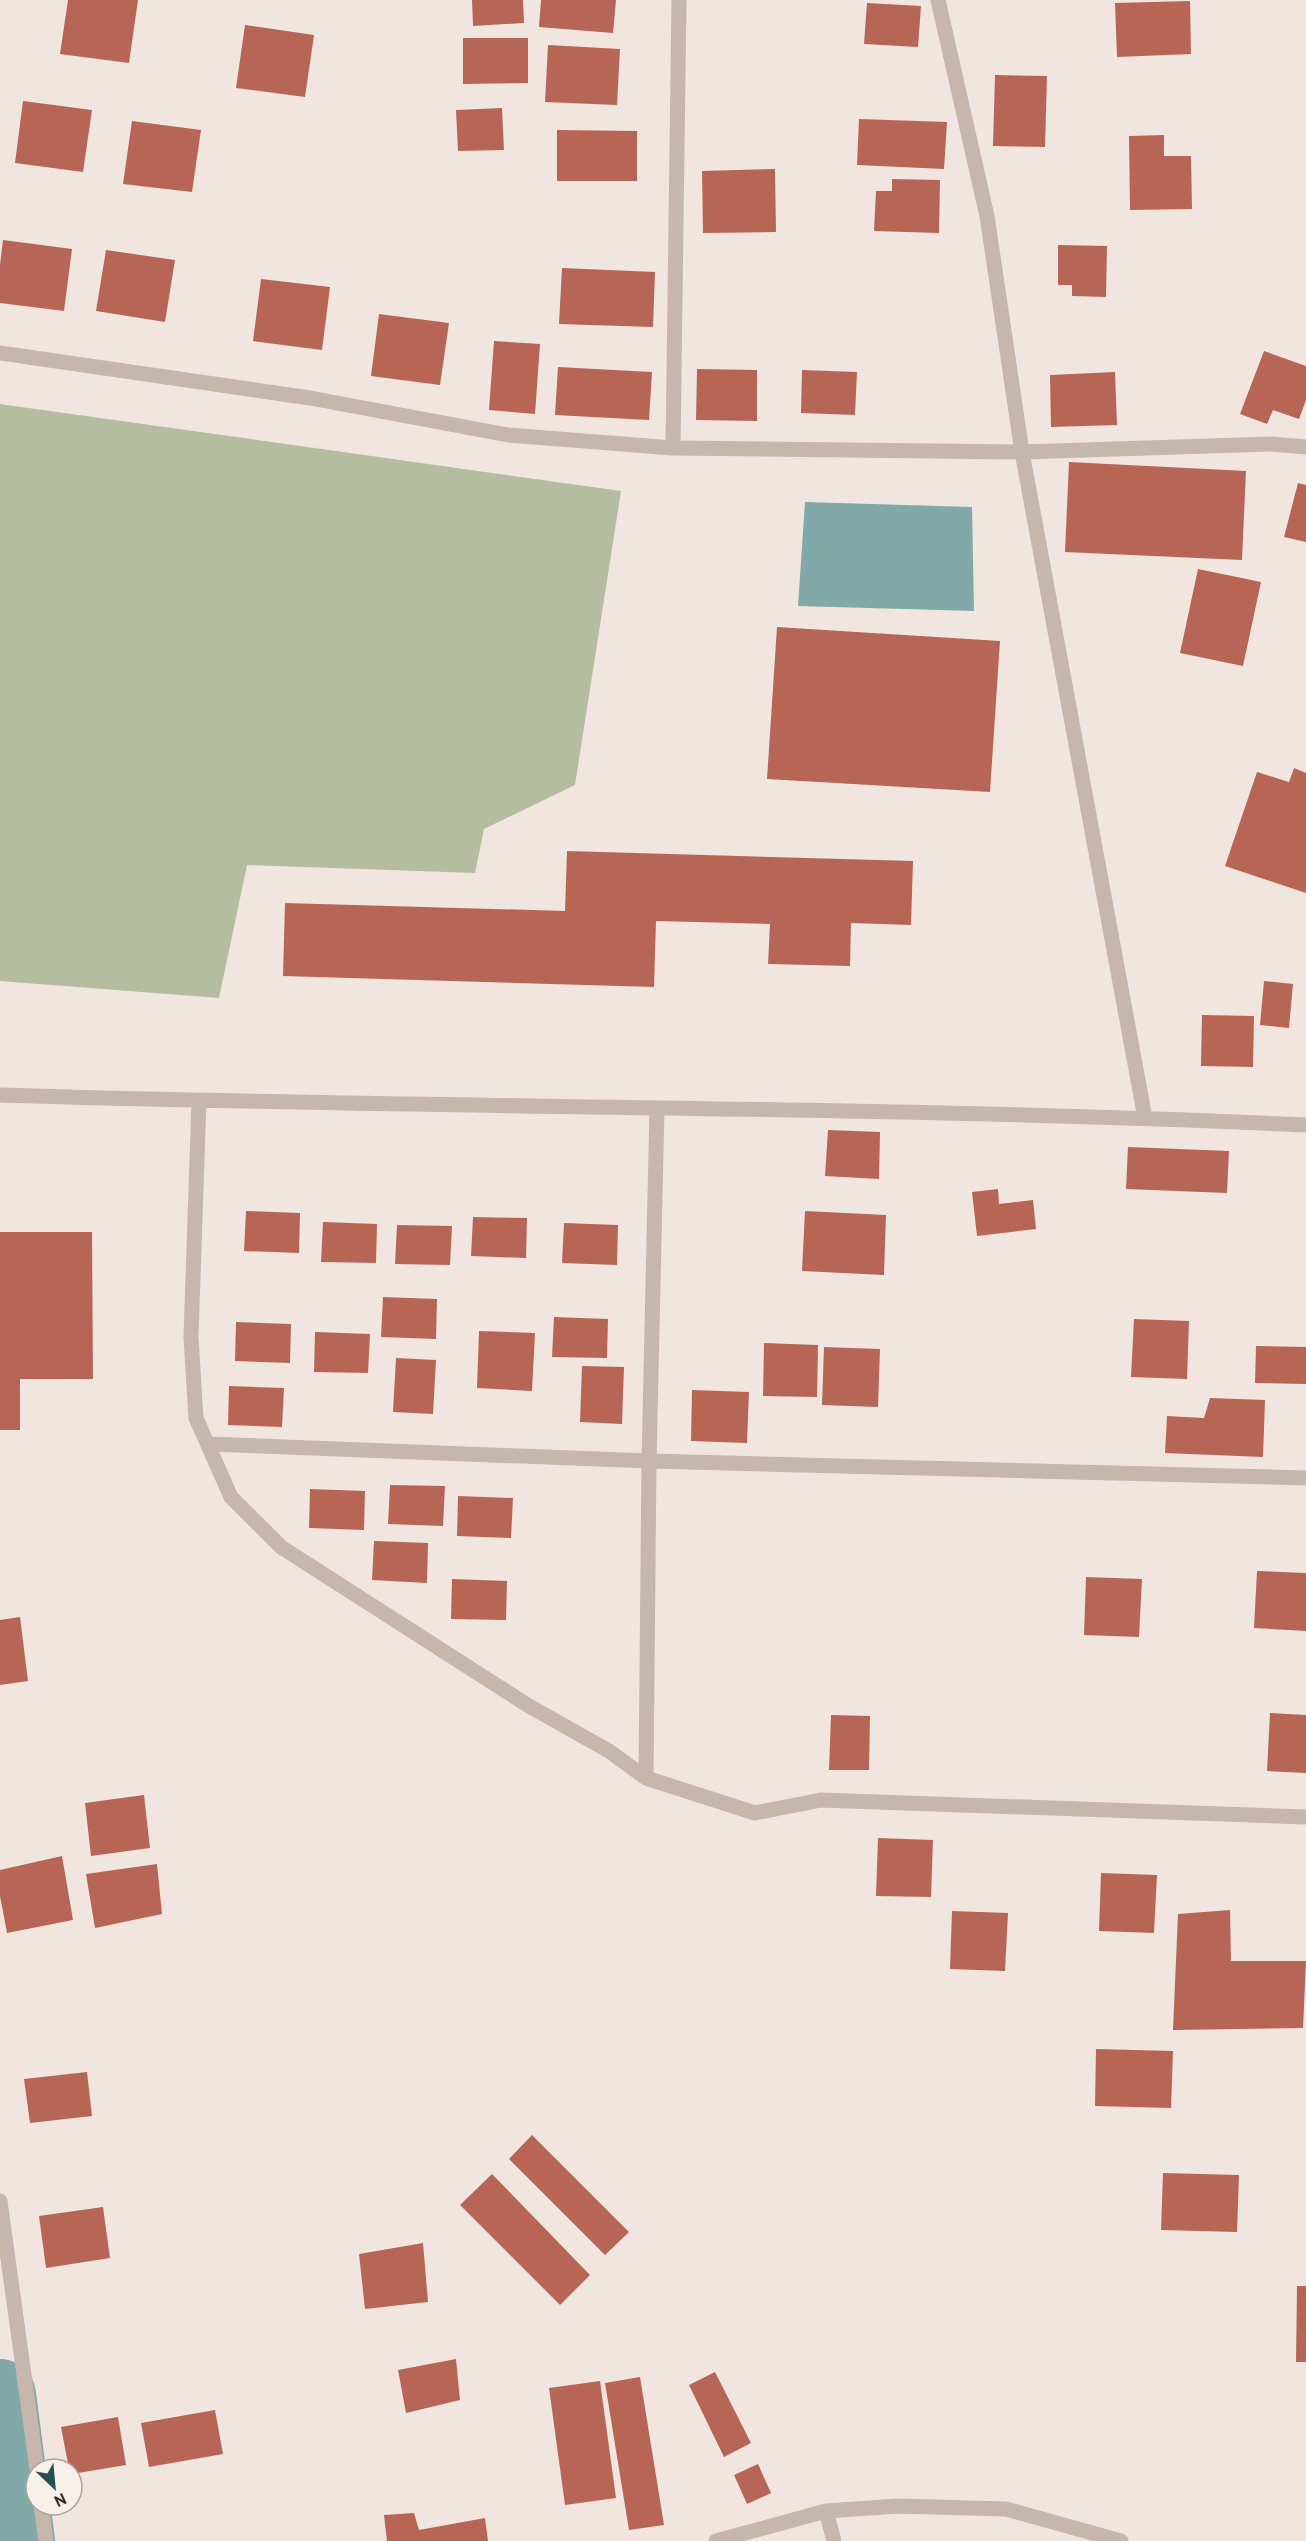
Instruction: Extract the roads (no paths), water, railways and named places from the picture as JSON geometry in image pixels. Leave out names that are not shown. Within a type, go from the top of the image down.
[{"type":"street","points":[[673,448],[680,0]]},
{"type":"street","points":[[938,0],[987,216],[1022,452],[1145,1118]]},
{"type":"street","points":[[0,353],[310,398],[508,435],[673,448],[1022,452],[1271,444],[1306,447]]},
{"type":"street","points":[[0,1095],[199,1101],[1145,1118],[1306,1125]]},
{"type":"street","points":[[199,1101],[191,1337],[196,1418],[231,1497],[281,1547],[529,1706],[609,1751],[646,1778],[755,1813],[821,1800],[1306,1817]]},
{"type":"street","points":[[646,1778],[649,1461],[657,1108]]},
{"type":"street","points":[[208,1444],[649,1461],[1306,1478]]},
{"type":"street","points":[[0,2200],[34,2457]]},
{"type":"street","points":[[716,2541],[826,2511],[898,2506],[1006,2509],[1121,2541]]},
{"type":"street","points":[[826,2511],[834,2541]]},
{"type":"street","points":[[43,2517],[46,2541]]},
{"type":"water","points":[[805,502],[972,507],[974,611],[798,606]]},
{"type":"waterway","points":[[0,2395],[19,2541]]}]
